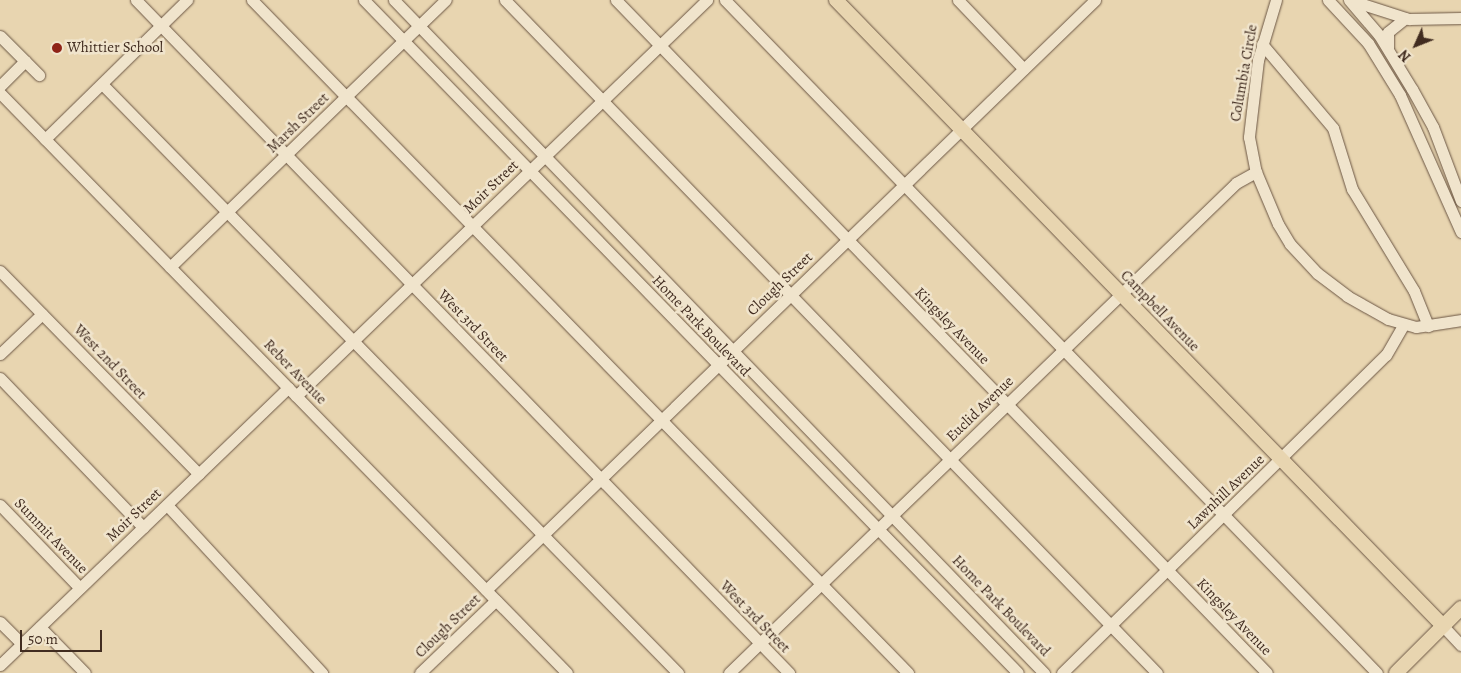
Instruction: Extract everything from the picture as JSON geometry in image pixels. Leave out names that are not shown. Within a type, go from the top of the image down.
[{"type":"main road","name":"Campbell Avenue","points":[[836,0],[1443,626]]},
{"type":"main road","points":[[1396,673],[1461,608]]},
{"type":"street","name":"West 3rd Street","points":[[136,0],[789,673]]},
{"type":"street","points":[[45,139],[187,0]]},
{"type":"street","points":[[252,0],[908,673]]},
{"type":"street","name":"Home Park Boulevard","points":[[364,0],[1018,673]]},
{"type":"street","name":"Home Park Boulevard","points":[[394,0],[1044,673]]},
{"type":"street","name":"Marsh Street","points":[[170,267],[446,0]]},
{"type":"street","points":[[505,0],[1157,673]]},
{"type":"street","name":"Kingsley Avenue","points":[[616,0],[1267,673]]},
{"type":"street","name":"Moir Street","points":[[0,665],[198,474],[354,340],[706,0]]},
{"type":"street","points":[[725,0],[1225,513],[1377,673]]},
{"type":"street","points":[[958,0],[1024,69]]},
{"type":"street","name":"Columbia Circle","points":[[1275,0],[1262,44],[1250,118],[1250,154],[1278,224],[1302,258],[1347,296],[1403,325],[1428,326],[1461,320]]},
{"type":"street","points":[[1328,0],[1368,44],[1400,95],[1461,232]]},
{"type":"street","points":[[1351,0],[1369,9],[1405,18],[1461,18]]},
{"type":"street","points":[[1351,0],[1388,48],[1433,127],[1461,201]]},
{"type":"street","name":"Clough Street","points":[[486,590],[1024,69],[1089,2]]},
{"type":"street","points":[[1388,48],[1388,32],[1405,18]]},
{"type":"street","points":[[0,36],[39,75]]},
{"type":"street","points":[[1262,44],[1333,128],[1352,189],[1414,291],[1428,326]]},
{"type":"street","points":[[0,86],[25,61]]},
{"type":"street","points":[[102,84],[678,673]]},
{"type":"street","name":"Reber Avenue","points":[[0,93],[568,673]]},
{"type":"street","name":"Euclid Avenue","points":[[729,673],[1236,183],[1256,172]]},
{"type":"street","name":"West 2nd Street","points":[[0,270],[198,474]]},
{"type":"street","points":[[0,354],[42,314]]},
{"type":"street","name":"Lawnhill Avenue","points":[[1062,673],[1386,355],[1403,325]]},
{"type":"street","points":[[0,378],[143,527]]},
{"type":"street","name":"Summit Avenue","points":[[0,505],[80,588]]},
{"type":"street","points":[[167,505],[322,673]]},
{"type":"street","name":"Clough Street","points":[[420,673],[496,600]]},
{"type":"street","points":[[0,622],[22,644]]},
{"type":"street","points":[[40,626],[85,673]]},
{"type":"street","name":"Campbell Avenue","points":[[1443,626],[1461,645]]},
{"type":"place","name":"Whittier School","points":[[57,48]]}]
